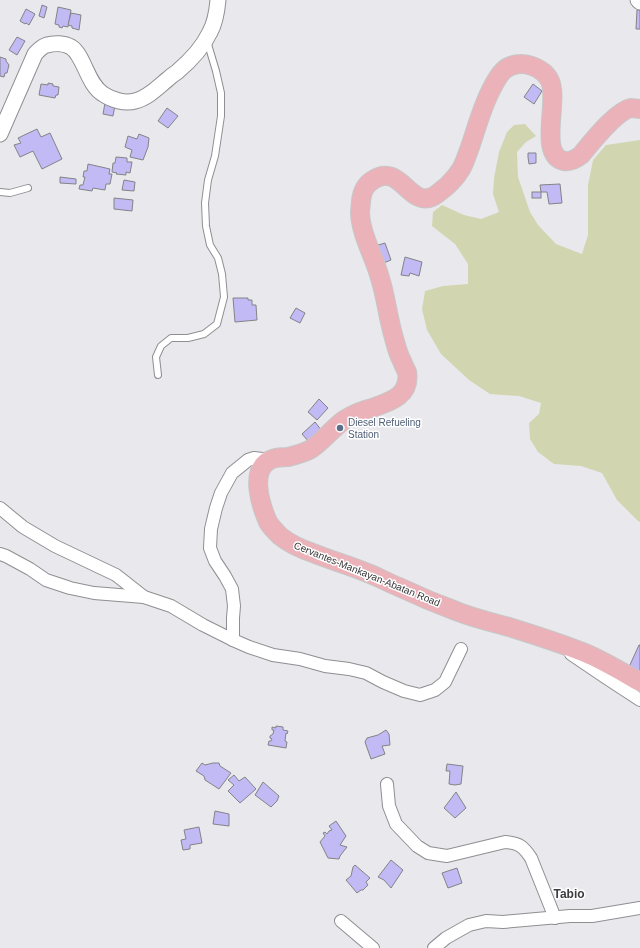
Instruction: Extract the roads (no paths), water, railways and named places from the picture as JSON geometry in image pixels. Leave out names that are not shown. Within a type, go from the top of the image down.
[{"type":"main road","points":[[270,460],[293,456],[310,449],[345,419],[369,408],[396,399],[403,392],[406,383],[406,371],[394,338],[381,281],[363,228],[360,213],[362,196],[366,185],[376,178],[396,178],[419,198],[428,199],[435,196],[461,171],[484,104],[496,80],[505,69],[517,64],[532,66],[542,70],[550,79],[553,90],[553,103],[550,142],[553,153],[560,160],[569,161],[576,159],[614,118],[630,108],[640,109]]},
{"type":"main road","name":"Cervantes-Mankayan-Abatan Road","points":[[270,460],[265,462],[259,474],[258,490],[264,511],[271,527],[284,540],[325,558],[366,572],[397,587],[458,612],[588,654],[640,682]]},
{"type":"street","points":[[0,134],[36,54],[46,45],[58,44],[72,47],[98,90],[119,101],[135,101],[150,93],[162,84],[186,63],[200,48],[211,31],[218,0]]},
{"type":"street","points":[[233,640],[234,606],[232,589],[215,561],[210,548],[211,529],[216,508],[232,473],[248,460],[254,458],[270,460]]},
{"type":"street","points":[[0,508],[23,528],[55,546],[116,575],[144,597]]},
{"type":"street","points":[[0,554],[30,569],[46,580],[70,588],[94,593],[144,597],[170,606],[203,625],[249,647],[273,655],[366,673],[404,691],[420,695],[436,690],[446,682],[461,649]]},
{"type":"street","points":[[554,642],[640,700]]},
{"type":"street","points":[[387,784],[389,806],[396,824],[418,846],[428,853],[447,856],[505,842],[519,844],[526,849],[555,918]]},
{"type":"street","points":[[434,948],[446,938],[469,925],[486,921],[503,922],[570,916],[592,916],[640,908]]},
{"type":"street","points":[[341,921],[373,948]]},
{"type":"lane","points":[[158,376],[156,357],[161,346],[171,338],[188,338],[204,334],[217,324],[224,297],[222,274],[218,258],[210,245],[206,226],[205,203],[208,180],[215,156],[221,116],[221,92],[207,39]]},
{"type":"lane","points":[[0,192],[10,194],[28,188]]},
{"type":"place","name":"Diesel Refueling Station","points":[[340,428]]},
{"type":"district","name":"Tabio","points":[[569,894]]}]
